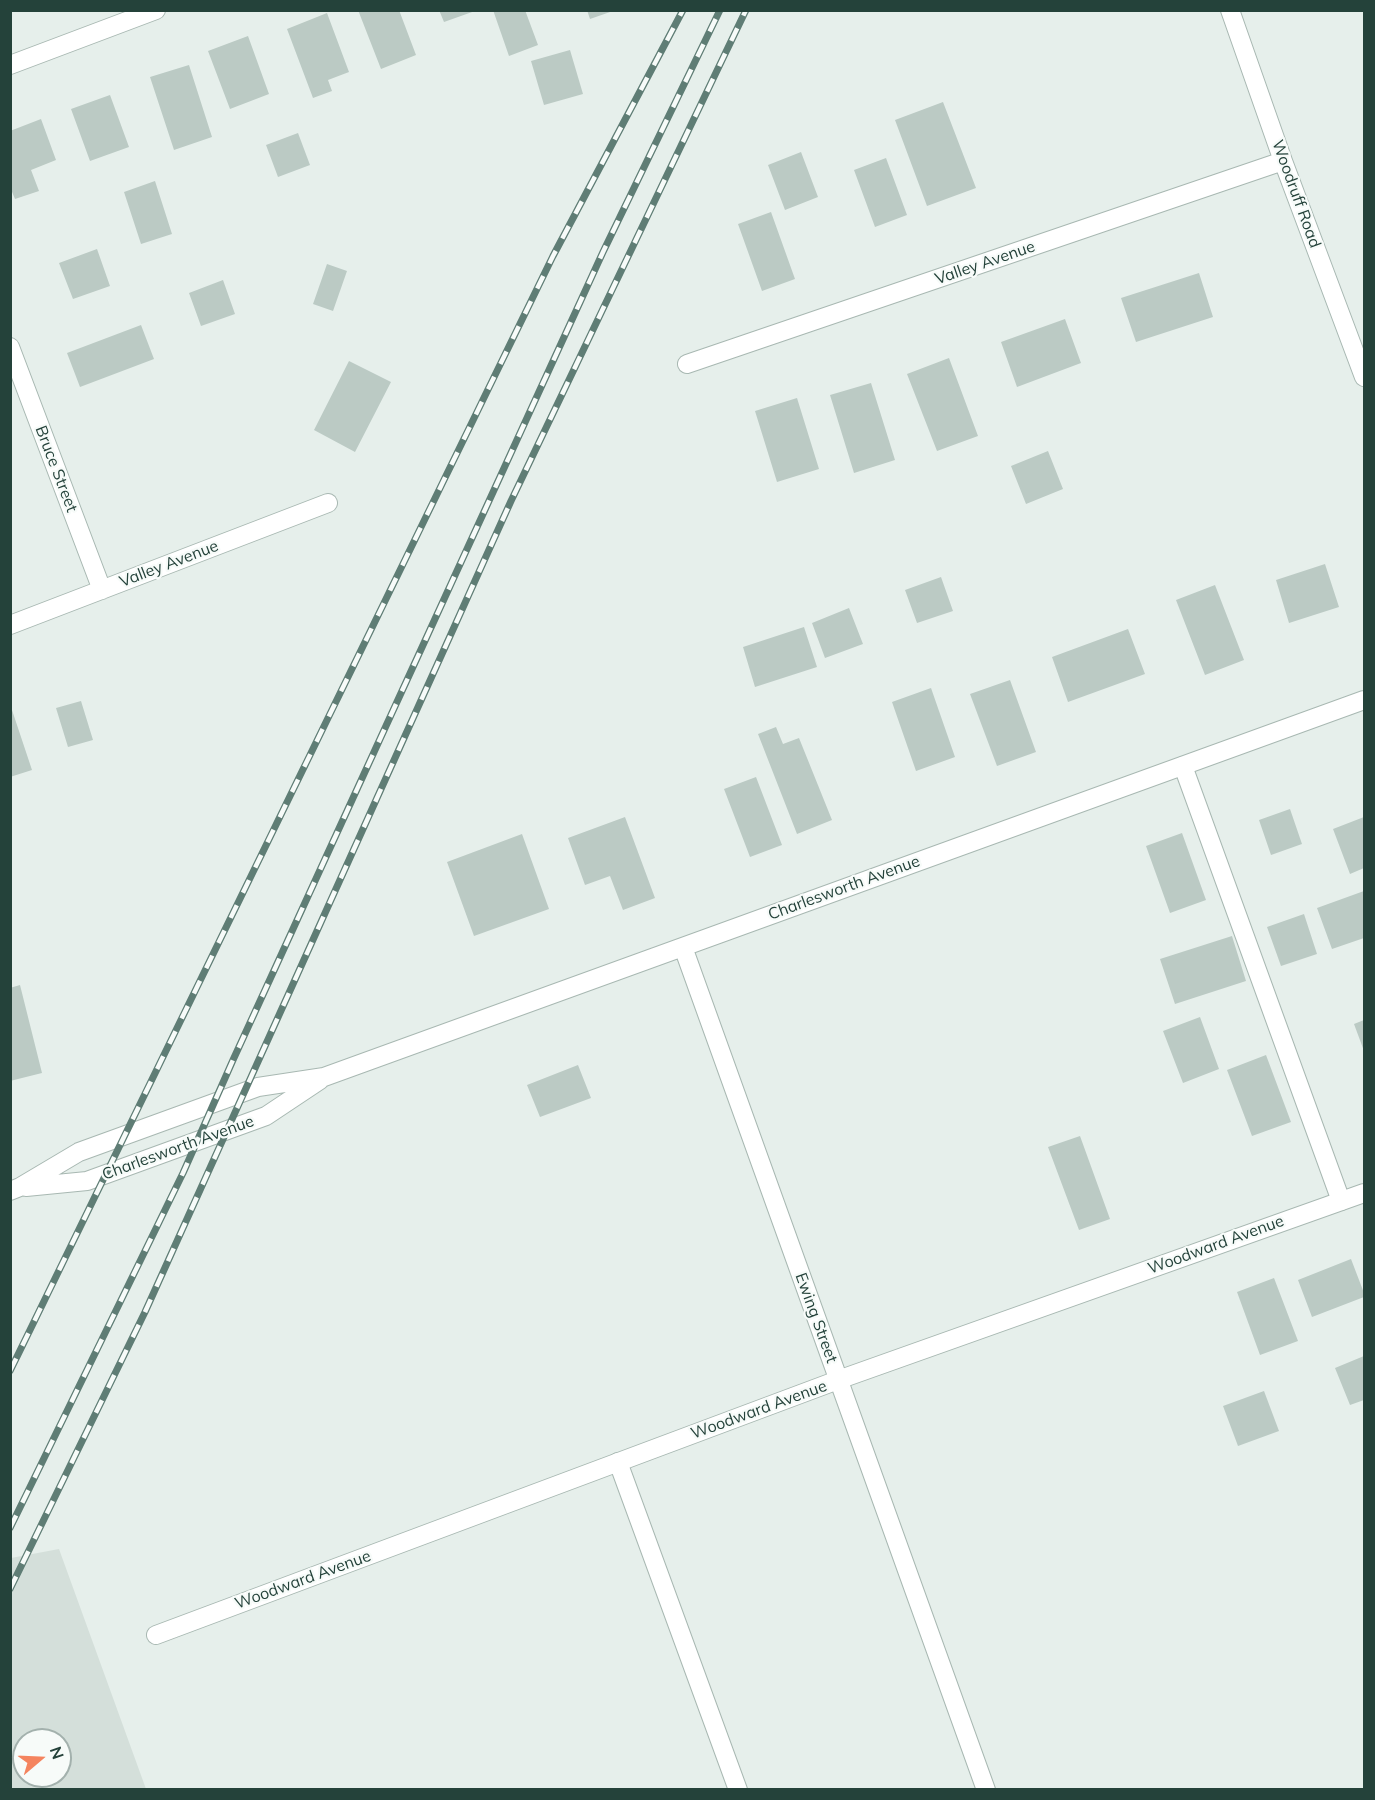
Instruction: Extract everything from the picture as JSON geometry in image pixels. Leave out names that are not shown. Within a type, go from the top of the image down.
[{"type":"street","points":[[10,65],[156,10]]},
{"type":"street","name":"Woodruff Road","points":[[1230,10],[1283,161],[1365,377]]},
{"type":"street","name":"Valley Avenue","points":[[687,364],[1283,161]]},
{"type":"street","name":"Bruce Street","points":[[10,347],[102,590]]},
{"type":"street","name":"Valley Avenue","points":[[10,625],[328,503]]},
{"type":"street","name":"Charlesworth Avenue","points":[[15,1189],[79,1152],[235,1095],[258,1087],[324,1077],[1365,700]]},
{"type":"street","points":[[1183,766],[1341,1201]]},
{"type":"street","name":"Ewing Street","points":[[683,947],[986,1790]]},
{"type":"street","name":"Charlesworth Avenue","points":[[15,1189],[87,1181],[266,1116],[324,1077]]},
{"type":"street","name":"Woodward Avenue","points":[[156,1635],[838,1380],[1365,1193]]},
{"type":"street","points":[[618,1462],[738,1790]]},
{"type":"shaded area","points":[[59,1549],[146,1789],[11,1789],[11,1558]]},
{"type":"building","points":[[358,10],[399,10],[416,55],[381,69]]},
{"type":"building","points":[[439,10],[475,10],[475,11],[444,22]]},
{"type":"building","points":[[493,10],[525,10],[538,45],[509,56]]},
{"type":"building","points":[[587,10],[613,10],[613,11],[590,19]]},
{"type":"building","points":[[327,13],[349,72],[328,80],[332,91],[313,98],[287,29]]},
{"type":"building","points":[[248,36],[269,94],[230,109],[208,51]]},
{"type":"building","points":[[570,50],[583,94],[544,105],[531,61]]},
{"type":"building","points":[[189,65],[212,137],[174,150],[150,77]]},
{"type":"building","points":[[110,95],[129,147],[90,161],[71,109]]},
{"type":"building","points":[[943,102],[976,188],[927,206],[895,120]]},
{"type":"building","points":[[41,119],[56,160],[31,170],[39,191],[15,199],[10,187],[10,131]]},
{"type":"building","points":[[298,133],[310,165],[278,177],[266,145]]},
{"type":"building","points":[[801,152],[818,197],[785,210],[768,165]]},
{"type":"building","points":[[886,158],[907,215],[875,227],[854,170]]},
{"type":"building","points":[[155,181],[172,234],[141,244],[124,192]]},
{"type":"building","points":[[771,212],[795,279],[762,291],[738,224]]},
{"type":"building","points":[[97,249],[110,286],[73,299],[59,263]]},
{"type":"building","points":[[327,264],[347,271],[333,311],[313,304]]},
{"type":"building","points":[[1199,273],[1213,317],[1136,342],[1121,298]]},
{"type":"building","points":[[223,280],[235,314],[201,326],[189,293]]},
{"type":"building","points":[[1065,319],[1081,363],[1017,387],[1001,342]]},
{"type":"building","points":[[141,325],[154,359],[80,387],[67,353]]},
{"type":"building","points":[[949,358],[978,436],[937,451],[907,374]]},
{"type":"building","points":[[349,361],[391,382],[355,452],[314,430]]},
{"type":"building","points":[[871,383],[895,460],[854,473],[830,395]]},
{"type":"building","points":[[797,398],[819,469],[777,482],[755,411]]},
{"type":"building","points":[[1048,451],[1063,489],[1026,504],[1011,466]]},
{"type":"building","points":[[1325,564],[1339,607],[1289,623],[1276,580]]},
{"type":"building","points":[[941,577],[953,611],[917,623],[905,590]]},
{"type":"building","points":[[1215,585],[1244,660],[1205,675],[1176,600]]},
{"type":"building","points":[[849,608],[863,644],[825,658],[812,623]]},
{"type":"building","points":[[804,627],[817,667],[755,687],[743,647]]},
{"type":"building","points":[[1128,629],[1145,674],[1068,702],[1052,657]]},
{"type":"building","points":[[1010,680],[1036,752],[997,766],[970,694]]},
{"type":"building","points":[[931,688],[955,757],[916,771],[892,702]]},
{"type":"building","points":[[81,701],[93,740],[68,747],[56,708]]},
{"type":"building","points":[[10,704],[32,770],[10,777]]},
{"type":"building","points":[[776,727],[783,744],[799,738],[832,820],[797,834],[758,734]]},
{"type":"building","points":[[756,777],[782,845],[750,857],[724,789]]},
{"type":"building","points":[[1290,809],[1302,844],[1271,855],[1259,820]]},
{"type":"building","points":[[625,817],[655,898],[623,910],[610,876],[585,885],[568,838]]},
{"type":"building","points":[[1364,817],[1364,868],[1350,874],[1333,829]]},
{"type":"building","points":[[1182,833],[1206,900],[1170,913],[1146,846]]},
{"type":"building","points":[[522,834],[549,909],[474,936],[447,862]]},
{"type":"building","points":[[1364,891],[1364,938],[1332,949],[1317,908]]},
{"type":"building","points":[[1304,914],[1317,954],[1281,966],[1267,927]]},
{"type":"building","points":[[1232,936],[1246,981],[1175,1004],[1160,959]]},
{"type":"building","points":[[20,985],[42,1073],[10,1081],[10,988]]},
{"type":"building","points":[[1200,1017],[1219,1069],[1183,1083],[1163,1031]]},
{"type":"building","points":[[1364,1020],[1364,1051],[1354,1024]]},
{"type":"building","points":[[1266,1055],[1291,1122],[1252,1136],[1227,1070]]},
{"type":"building","points":[[578,1065],[591,1098],[540,1117],[527,1085]]},
{"type":"building","points":[[1080,1136],[1110,1219],[1079,1230],[1048,1147]]},
{"type":"building","points":[[1351,1259],[1364,1297],[1312,1317],[1298,1280]]},
{"type":"building","points":[[1274,1278],[1298,1341],[1260,1355],[1237,1292]]},
{"type":"building","points":[[1364,1356],[1364,1400],[1350,1405],[1335,1368]]},
{"type":"building","points":[[1264,1391],[1279,1431],[1238,1446],[1223,1406]]},
{"type":"railway","points":[[10,1371],[553,256],[683,10]]},
{"type":"railway","points":[[10,1528],[183,1173],[603,252],[720,10]]},
{"type":"railway","points":[[10,1589],[145,1312],[511,501],[746,10]]}]
